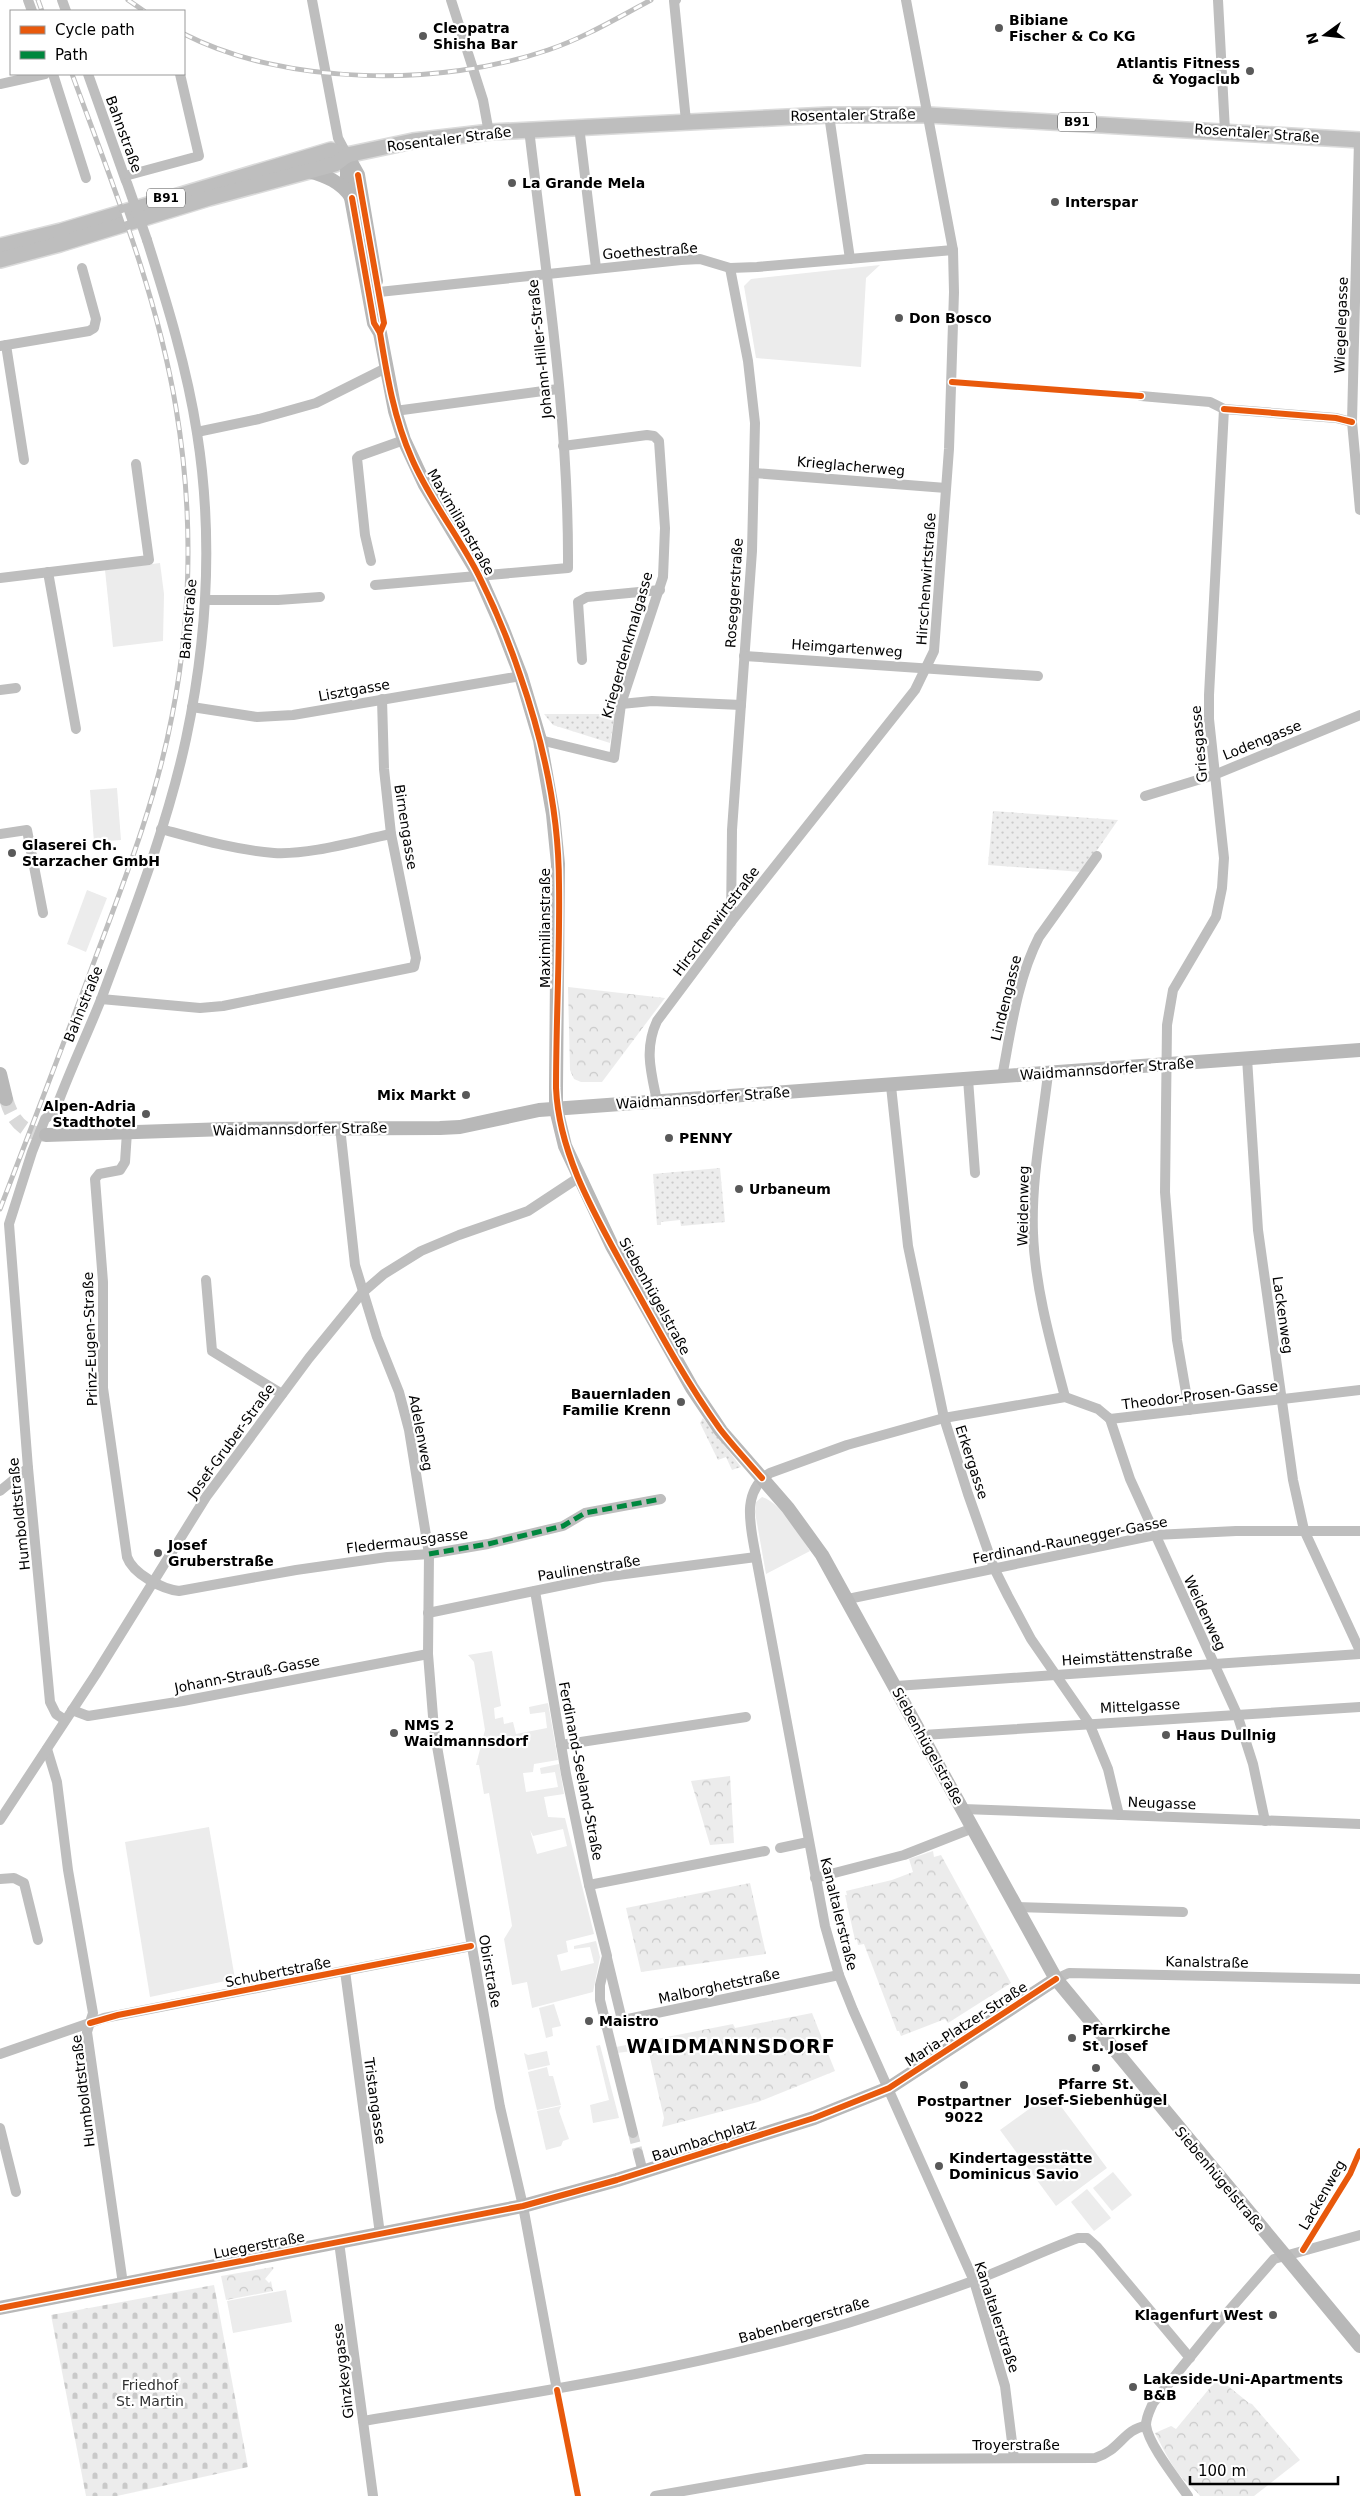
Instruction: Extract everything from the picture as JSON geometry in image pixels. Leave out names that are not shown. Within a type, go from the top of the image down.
[{"type":"main road","name":"Rosentaler Straße","points":[[0,246],[338,156],[413,141],[489,132],[829,115],[928,115],[1360,140]]},
{"type":"main road","name":"Rosentaler Straße","points":[[0,260],[60,244],[209,198],[309,171],[338,156]]},
{"type":"street","points":[[312,0],[338,138],[338,156]]},
{"type":"street","points":[[451,0],[483,100],[489,132]]},
{"type":"street","points":[[675,0],[686,121]]},
{"type":"street","name":"Hirschenwirtstraße","points":[[657,1101],[649,1065],[648,1049],[651,1034],[657,1021],[731,922],[915,690],[928,667],[934,651],[946,488],[953,346],[953,250],[906,0]]},
{"type":"street","points":[[1218,0],[1225,131]]},
{"type":"street","points":[[0,84],[40,75]]},
{"type":"street","points":[[53,75],[86,178]]},
{"type":"street","name":"Bahnstraße","points":[[32,1152],[45,1119],[55,1110],[101,999],[161,829],[186,739],[192,707],[205,600],[206,531],[197,432],[184,368],[147,240],[88,75]]},
{"type":"street","points":[[126,180],[199,156],[180,75]]},
{"type":"street","points":[[829,115],[850,259]]},
{"type":"street","points":[[580,126],[596,268]]},
{"type":"street","name":"Johann-Hiller-Straße","points":[[479,575],[568,568],[568,513],[558,389],[529,129]]},
{"type":"street","name":"Wiegelegasse","points":[[1360,140],[1352,422],[1360,510]]},
{"type":"street","name":"Maximilianstraße","points":[[338,156],[347,176],[374,323],[380,333],[395,411],[404,440],[425,485],[479,575],[502,626],[521,676],[540,740],[553,814],[559,885],[556,1108]]},
{"type":"street","name":"Maximilianstraße","points":[[338,156],[358,175],[384,323],[380,333]]},
{"type":"street","points":[[309,171],[335,181],[345,188],[352,198]]},
{"type":"street","name":"Goethestraße","points":[[378,292],[596,268],[700,259],[730,268],[953,250]]},
{"type":"street","points":[[24,460],[3,346],[89,331],[94,328],[96,319],[82,268]]},
{"type":"street","name":"Roseggerstraße","points":[[730,268],[755,414],[752,551],[732,830],[731,922]]},
{"type":"street","points":[[197,432],[259,419],[316,403],[386,368]]},
{"type":"street","points":[[395,411],[558,389]]},
{"type":"street","points":[[1141,396],[1210,402],[1224,409],[1336,418],[1352,422]]},
{"type":"street","name":"Griesgasse","points":[[1189,1410],[1177,1340],[1166,1200],[1167,1025],[1173,990],[1216,917],[1222,888],[1224,858],[1209,719],[1209,668],[1224,409]]},
{"type":"street","name":"Kriegerdenkmalgasse","points":[[540,740],[614,758],[621,704],[663,577],[665,528],[659,441],[654,436],[647,435],[563,446]]},
{"type":"street","points":[[371,561],[365,535],[357,458],[404,440]]},
{"type":"street","points":[[0,578],[149,560],[136,464]]},
{"type":"street","name":"Krieglacherweg","points":[[754,472],[946,488]]},
{"type":"street","points":[[48,572],[76,729]]},
{"type":"street","points":[[374,585],[479,575]]},
{"type":"street","points":[[582,660],[578,602],[587,598],[660,590]]},
{"type":"street","points":[[205,600],[278,600],[320,597]]},
{"type":"street","name":"Heimgartenweg","points":[[744,656],[928,667],[1038,676]]},
{"type":"street","name":"Lisztgasse","points":[[192,707],[244,716],[269,717],[521,676]]},
{"type":"street","points":[[0,690],[16,688]]},
{"type":"street","name":"Birnengasse","points":[[101,999],[200,1008],[223,1006],[411,970],[417,963],[392,834],[384,769],[382,699]]},
{"type":"street","points":[[621,704],[652,701],[741,705]]},
{"type":"street","name":"Lodengasse","points":[[1145,796],[1214,775],[1360,715]]},
{"type":"street","points":[[161,829],[217,844],[275,853],[311,850],[392,834]]},
{"type":"street","points":[[0,834],[27,830],[43,913]]},
{"type":"street","name":"Lindengasse","points":[[1002,1077],[1013,1019],[1032,952],[1039,937],[1097,856]]},
{"type":"street","name":"Waidmannsdorfer Straße","points":[[46,1135],[340,1127],[460,1127],[556,1108],[891,1086],[1360,1050]]},
{"type":"street","name":"Lackenweg","points":[[1247,1058],[1258,1230],[1293,1480],[1304,1530],[1360,1653]]},
{"type":"street","points":[[0,1074],[6,1099]]},
{"type":"street","name":"Weidenweg","points":[[1048,1074],[1034,1183],[1033,1233],[1046,1318],[1065,1397]]},
{"type":"street","points":[[968,1079],[975,1173]]},
{"type":"street","name":"Erkergasse","points":[[891,1086],[908,1246],[925,1337],[944,1418],[994,1568],[1031,1639],[1088,1723],[1108,1769],[1119,1815]]},
{"type":"street","name":"Siebenhügelstraße","points":[[556,1108],[565,1146],[578,1178],[612,1246],[692,1388],[722,1430],[788,1508],[822,1555],[848,1599],[1056,1979],[1360,2346]]},
{"type":"street","name":"Adelenweg","points":[[340,1127],[354,1265],[362,1293],[405,1412],[429,1554]]},
{"type":"street","name":"Prinz-Eugen-Straße","points":[[126,1132],[125,1162],[120,1170],[99,1174],[95,1179],[103,1282],[103,1388],[127,1556],[134,1569],[154,1581]]},
{"type":"street","name":"Humboldtstraße","points":[[32,1152],[24,1183],[9,1224],[28,1468],[50,1702],[56,1714],[65,1720]]},
{"type":"street","name":"Josef-Gruber-Straße","points":[[0,1820],[206,1498],[282,1394],[362,1293],[384,1274],[421,1251],[459,1235],[528,1212],[578,1178]]},
{"type":"street","points":[[206,1280],[212,1351],[282,1394]]},
{"type":"street","name":"Theodor-Prosen-Gasse","points":[[762,1478],[770,1473],[847,1445],[944,1418],[1065,1397],[1098,1409],[1110,1420],[1360,1390]]},
{"type":"street","name":"Weidenweg","points":[[1110,1420],[1130,1479],[1237,1714],[1253,1764],[1265,1821]]},
{"type":"street","points":[[0,1491],[28,1468]]},
{"type":"street","name":"Kanaltalerstraße","points":[[762,1478],[755,1487],[749,1509],[756,1557],[825,1926],[839,1975],[974,2281],[1005,2386],[1014,2458]]},
{"type":"street","name":"Fledermausgasse","points":[[154,1581],[179,1591],[318,1567],[387,1557],[429,1554],[488,1544],[563,1526],[585,1513],[661,1498]]},
{"type":"street","name":"Ferdinand-Raunegger-Gasse","points":[[848,1599],[1155,1535],[1304,1530],[1360,1531]]},
{"type":"street","name":"Obirstraße","points":[[429,1554],[428,1654],[434,1729],[500,2107],[523,2206],[557,2390]]},
{"type":"street","name":"Paulinenstraße","points":[[428,1613],[602,1577],[756,1557]]},
{"type":"street","name":"Ferdinand-Seeland-Straße","points":[[535,1591],[561,1745],[589,1885],[622,2020]]},
{"type":"street","name":"Heimstättenstraße","points":[[896,1686],[1360,1653]]},
{"type":"street","name":"Johann-Strauß-Gasse","points":[[72,1710],[88,1716],[428,1654]]},
{"type":"street","name":"Mittelgasse","points":[[923,1735],[1360,1707]]},
{"type":"street","points":[[561,1745],[746,1717]]},
{"type":"street","name":"Humboldtstraße","points":[[47,1749],[57,1782],[68,1870],[93,2013],[87,2032],[123,2284]]},
{"type":"street","name":"Neugasse","points":[[963,1810],[1360,1824]]},
{"type":"street","points":[[815,1878],[904,1855],[973,1828]]},
{"type":"street","points":[[780,1848],[808,1842]]},
{"type":"street","points":[[589,1885],[765,1851]]},
{"type":"street","points":[[0,1878],[14,1878],[24,1883],[38,1940]]},
{"type":"street","points":[[1016,1907],[1184,1912]]},
{"type":"street","name":"Schubertstraße","points":[[0,2054],[118,2015],[471,1946]]},
{"type":"street","name":"Ferdinand-Seeland-Straße","points":[[607,1956],[599,1991],[604,2024],[633,2133]]},
{"type":"street","name":"Tristangasse","points":[[345,1971],[380,2234]]},
{"type":"street","name":"Kanalstraße","points":[[1056,1979],[1069,1973],[1360,1979]]},
{"type":"street","name":"Malborghetstraße","points":[[604,2024],[839,1975]]},
{"type":"street","name":"Maria-Platzer-Straße","points":[[889,2088],[1056,1979]]},
{"type":"street","name":"Baumbachplatz","points":[[523,2206],[643,2172],[814,2118],[889,2088]]},
{"type":"street","points":[[0,2128],[16,2192]]},
{"type":"street","points":[[638,2153],[643,2172]]},
{"type":"street","name":"Luegerstraße","points":[[0,2308],[523,2206]]},
{"type":"street","points":[[1188,2496],[1165,2462],[1146,2426],[1147,2416],[1153,2403],[1274,2259],[1360,2235]]},
{"type":"street","name":"Babenbergerstraße","points":[[363,2421],[557,2390],[661,2371],[736,2354],[848,2323],[974,2281],[1078,2238],[1087,2238],[1097,2247],[1190,2358]]},
{"type":"street","name":"Ginzkeygasse","points":[[339,2242],[373,2496]]},
{"type":"street","name":"Troyerstraße","points":[[655,2496],[866,2459],[1095,2458],[1116,2448],[1130,2430],[1146,2426]]},
{"type":"green space","points":[[880,265],[866,278],[861,367],[756,358],[744,286],[751,279]]},
{"type":"green space","points":[[160,563],[164,594],[163,641],[113,647],[105,570]]},
{"type":"green space","points":[[544,714],[615,714],[610,743],[553,725]]},
{"type":"green space","points":[[117,788],[121,840],[94,842],[90,790]]},
{"type":"green space","points":[[993,811],[1118,820],[1082,872],[988,865]]},
{"type":"green space","points":[[87,890],[107,898],[86,952],[67,944]]},
{"type":"green space","points":[[568,987],[665,998],[602,1082],[581,1082],[574,1079],[570,1070]]},
{"type":"green space","points":[[720,1168],[725,1222],[681,1226],[680,1220],[661,1222],[661,1225],[657,1225],[653,1174]]},
{"type":"green space","points":[[703,1418],[741,1467],[732,1470],[726,1457],[718,1460],[700,1423]]},
{"type":"green space","points":[[762,1497],[776,1505],[795,1528],[810,1551],[766,1574],[755,1512],[756,1502]]},
{"type":"green space","points":[[492,1651],[501,1706],[494,1708],[495,1719],[503,1717],[504,1724],[513,1722],[516,1734],[547,1728],[545,1712],[530,1714],[529,1707],[548,1703],[558,1760],[534,1764],[533,1772],[523,1773],[526,1792],[558,1787],[555,1772],[541,1774],[540,1768],[559,1764],[564,1794],[544,1797],[548,1817],[565,1818],[594,1934],[566,1941],[568,1952],[557,1955],[561,1971],[594,1963],[590,1947],[574,1949],[574,1946],[596,1941],[600,1957],[593,1992],[532,2008],[527,1982],[512,1985],[504,1939],[512,1926],[489,1793],[484,1794],[479,1765],[476,1765],[485,1730],[474,1662],[468,1655]],"holes":[[[563,1829],[567,1846],[537,1854],[530,1830],[533,1836]]]},
{"type":"green space","points":[[730,1776],[734,1843],[710,1845],[691,1781]]},
{"type":"green space","points":[[209,1827],[235,1979],[150,1997],[125,1842]]},
{"type":"green space","points":[[933,1851],[934,1857],[941,1855],[1011,1983],[948,2023],[945,2019],[901,2036],[899,2031],[897,2031],[864,1944],[858,1945],[857,1939],[855,1940],[845,1895],[847,1895],[846,1891],[892,1880],[913,1872],[909,1859]]},
{"type":"green space","points":[[750,1883],[766,1954],[641,1972],[626,1908]]},
{"type":"green space","points":[[554,2004],[561,2026],[552,2028],[553,2036],[546,2038],[539,2008]]},
{"type":"green space","points":[[812,2013],[835,2071],[758,2102],[662,2127],[664,2118],[648,2049],[617,2053],[616,2047],[733,2024],[735,2028]]},
{"type":"green space","points":[[600,2045],[619,2118],[593,2123],[590,2105],[609,2100],[596,2046]]},
{"type":"green space","points":[[547,2051],[550,2065],[528,2070],[524,2053],[528,2055]]},
{"type":"green space","points":[[547,2067],[549,2076],[553,2076],[561,2105],[537,2110],[528,2072]]},
{"type":"green space","points":[[1051,2093],[1107,2168],[1056,2206],[1000,2130]]},
{"type":"green space","points":[[561,2106],[559,2111],[569,2139],[563,2141],[561,2146],[546,2150],[537,2111]]},
{"type":"green space","points":[[1113,2172],[1132,2195],[1112,2211],[1093,2188]]},
{"type":"green space","points":[[1087,2189],[1111,2218],[1094,2231],[1071,2202]]},
{"type":"green space","points":[[273,2267],[265,2279],[269,2283],[271,2281],[273,2291],[226,2300],[221,2276]]},
{"type":"green space","name":"Friedhof St. Martin","points":[[214,2285],[248,2467],[117,2496],[86,2496],[51,2315]]},
{"type":"green space","points":[[286,2290],[292,2322],[233,2333],[227,2301]]},
{"type":"green space","points":[[1218,2378],[1252,2404],[1300,2460],[1254,2496],[1200,2496],[1175,2468],[1155,2433],[1171,2426],[1176,2429]]},
{"type":"tunnel","points":[[6,1099],[15,1119],[20,1124],[38,1134],[46,1135]]},
{"type":"tunnel","points":[[633,2133],[638,2153]]},
{"type":"railway","points":[[38,0],[42,10]]},
{"type":"railway","points":[[128,0],[143,10]]},
{"type":"railway","points":[[185,34],[224,51],[269,64],[316,72],[412,75],[460,70],[506,62],[548,50],[587,34],[651,0]]},
{"type":"railway","points":[[0,1209],[60,1053],[149,809],[165,747],[179,678],[187,601],[187,523],[182,446],[168,365],[132,239],[72,75]]},
{"type":"marked path","points":[[429,1554],[488,1544],[563,1526],[585,1513],[661,1499]]},
{"type":"cycle path","points":[[358,175],[384,323],[380,333]]},
{"type":"cycle path","points":[[352,198],[374,323],[380,333],[388,381],[400,428],[419,474],[471,561],[496,613],[528,700],[548,778],[556,832],[559,885],[556,1088],[559,1112],[571,1160],[590,1205],[647,1311],[682,1371],[720,1429],[762,1478]]},
{"type":"cycle path","points":[[952,382],[1141,396]]},
{"type":"cycle path","points":[[1224,409],[1336,418],[1352,422]]},
{"type":"cycle path","points":[[90,2023],[118,2015],[471,1946]]},
{"type":"cycle path","points":[[0,2308],[523,2206],[617,2180],[814,2118],[889,2088],[1056,1979]]},
{"type":"cycle path","points":[[1303,2250],[1350,2174],[1360,2151]]},
{"type":"cycle path","points":[[557,2390],[578,2496]]},
{"type":"place","name":"Bibiane Fischer & Co KG","points":[[999,28]]},
{"type":"place","name":"Cleopatra Shisha Bar","points":[[423,36]]},
{"type":"place","name":"Atlantis Fitness & Yogaclub","points":[[1250,71]]},
{"type":"place","name":"La Grande Mela","points":[[512,183]]},
{"type":"place","name":"Interspar","points":[[1055,202]]},
{"type":"place","name":"Don Bosco","points":[[899,318]]},
{"type":"place","name":"Glaserei Ch. Starzacher GmbH","points":[[12,853]]},
{"type":"place","name":"Mix Markt","points":[[466,1095]]},
{"type":"place","name":"Alpen-Adria Stadthotel","points":[[146,1114]]},
{"type":"place","name":"PENNY","points":[[669,1138]]},
{"type":"place","name":"Urbaneum","points":[[739,1189]]},
{"type":"place","name":"Bauernladen Familie Krenn","points":[[681,1402]]},
{"type":"place","name":"Josef Gruberstraße","points":[[158,1553]]},
{"type":"place","name":"NMS 2 Waidmannsdorf","points":[[394,1733]]},
{"type":"place","name":"Haus Dullnig","points":[[1166,1735]]},
{"type":"place","name":"Maistro","points":[[589,2021]]},
{"type":"place","name":"Pfarrkirche St. Josef","points":[[1072,2038]]},
{"type":"place","name":"Pfarre St. Josef-Siebenhügel","points":[[1096,2068]]},
{"type":"place","name":"Postpartner 9022","points":[[964,2085]]},
{"type":"place","name":"Kindertagesstätte Dominicus Savio","points":[[939,2166]]},
{"type":"place","name":"Klagenfurt West","points":[[1273,2315]]},
{"type":"place","name":"Lakeside-Uni-Apartments B&B","points":[[1133,2387]]},
{"type":"district","name":"WAIDMANNSDORF","points":[[731,2046]]}]
